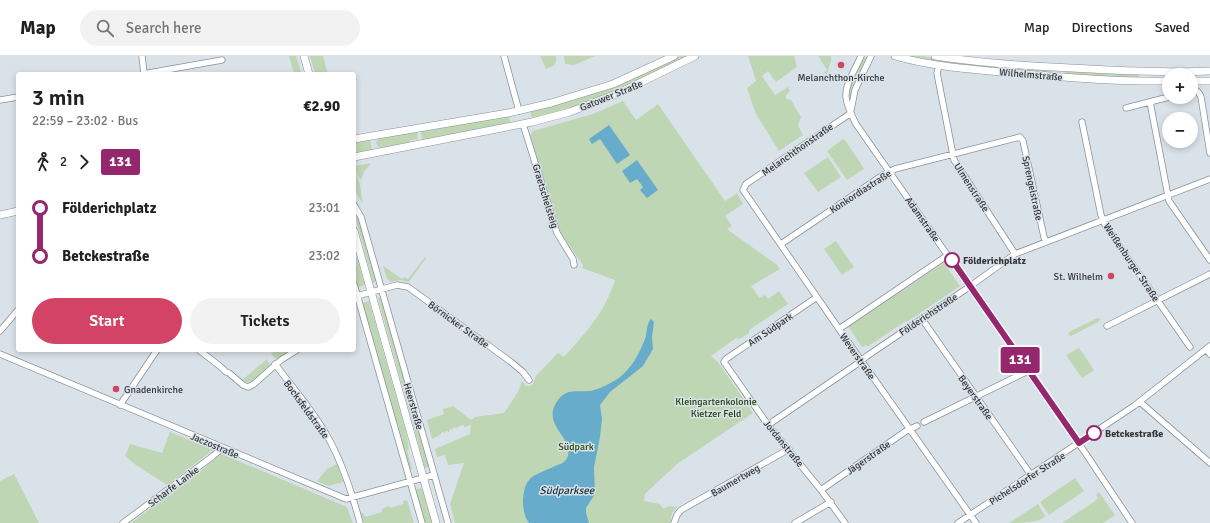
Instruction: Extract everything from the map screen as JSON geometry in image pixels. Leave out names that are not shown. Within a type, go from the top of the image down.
[{"type":"main road","points":[[304,56],[309,72]]},
{"type":"main road","name":"Gatower Straße","points":[[356,139],[519,111],[570,98],[599,89],[674,56]]},
{"type":"main road","name":"Gatower Straße","points":[[356,157],[523,124],[570,112],[643,82],[695,56]]},
{"type":"main road","name":"Wilhelmstraße","points":[[895,56],[939,66],[1060,77],[1148,82],[1162,81]]},
{"type":"main road","name":"Wilhelmstraße","points":[[935,56],[1002,64],[1060,68],[1148,72],[1210,71]]},
{"type":"main road","points":[[1060,68],[1060,77]]},
{"type":"main road","points":[[1148,72],[1148,82]]},
{"type":"main road","points":[[1198,81],[1210,81]]},
{"type":"main road","points":[[519,111],[523,124]]},
{"type":"main road","points":[[0,215],[16,212]]},
{"type":"main road","name":"Heerstraße","points":[[356,238],[436,523]]},
{"type":"street","points":[[142,56],[143,72]]},
{"type":"street","points":[[504,56],[519,111]]},
{"type":"street","name":"Adamstraße","points":[[861,56],[848,86],[846,95],[856,124],[1079,443]]},
{"type":"street","points":[[851,112],[855,90],[870,56]]},
{"type":"street","points":[[154,72],[222,60]]},
{"type":"street","name":"Ulmenstraße","points":[[939,66],[937,72],[954,160],[1015,254]]},
{"type":"street","points":[[1198,91],[1201,97],[1210,153]]},
{"type":"street","points":[[0,100],[16,97]]},
{"type":"street","points":[[1126,108],[1162,99]]},
{"type":"street","points":[[1150,102],[1169,201],[1210,260]]},
{"type":"street","name":"Melanchthonstraße","points":[[744,187],[851,112]]},
{"type":"street","name":"Weißenburger Straße","points":[[1082,122],[1103,221],[1190,346]]},
{"type":"street","name":"Graetschelsteig","points":[[523,124],[557,233],[573,259],[574,265]]},
{"type":"street","name":"Konkordiastraße","points":[[781,244],[883,174],[1017,138]]},
{"type":"street","name":"Sprengelstraße","points":[[1017,138],[1022,139],[1023,141],[1046,242]]},
{"type":"street","name":"Földerichstraße","points":[[768,425],[970,287],[1015,254],[1210,179]]},
{"type":"street","name":"Weverstraße","points":[[744,187],[744,190],[839,329],[976,523]]},
{"type":"street","name":"Heerstraße","points":[[356,208],[361,217],[448,523]]},
{"type":"street","points":[[839,329],[948,255]]},
{"type":"street","points":[[1107,326],[1210,274]]},
{"type":"street","name":"Börnicker Straße","points":[[381,290],[401,285],[412,289],[524,372],[528,380]]},
{"type":"street","points":[[357,296],[381,290]]},
{"type":"street","points":[[356,292],[422,523]]},
{"type":"street","name":"Am Südpark","points":[[724,362],[726,359],[817,297]]},
{"type":"street","points":[[0,331],[16,312]]},
{"type":"street","name":"Beyerstraße","points":[[922,319],[1031,475]]},
{"type":"street","points":[[1208,347],[1210,354]]},
{"type":"street","name":"Pichelsdorfer Straße","points":[[958,523],[1140,402],[1208,347]]},
{"type":"street","points":[[120,405],[156,352]]},
{"type":"street","points":[[202,352],[243,385],[248,387],[275,364],[294,352]]},
{"type":"street","name":"Jaczostraße","points":[[0,354],[346,499],[352,499],[434,475]]},
{"type":"street","name":"Jordanstraße","points":[[724,362],[768,425],[821,490],[845,523]]},
{"type":"street","name":"Bocksfeldstraße","points":[[275,364],[325,433],[341,464],[360,523]]},
{"type":"street","points":[[924,422],[1028,370]]},
{"type":"street","points":[[1140,402],[1210,463]]},
{"type":"street","name":"Jägerstraße","points":[[821,490],[898,436],[917,426]]},
{"type":"street","points":[[1079,443],[1132,523]]},
{"type":"street","name":"Scharfe Lanke","points":[[123,523],[213,456],[219,451],[220,447]]},
{"type":"street","name":"Baumertweg","points":[[674,523],[681,510],[788,449]]},
{"type":"street","points":[[795,523],[830,502]]},
{"type":"green space","points":[[289,56],[296,56],[301,72],[293,72]]},
{"type":"green space","points":[[310,56],[323,56],[327,72],[314,72]]},
{"type":"green space","points":[[540,56],[556,56],[556,61],[553,66],[546,69]]},
{"type":"green space","points":[[564,56],[595,56],[574,65],[565,64]]},
{"type":"green space","points":[[681,56],[686,56],[632,84],[583,104],[532,118],[530,112],[589,95],[644,73]]},
{"type":"green space","points":[[748,56],[794,56],[797,67],[776,82],[768,71],[762,76],[775,95],[788,87],[790,91],[786,95],[786,99],[791,100],[801,117],[798,125],[803,135],[779,151],[755,112],[747,88],[756,81]]},
{"type":"green space","points":[[818,56],[831,56],[827,74],[824,73],[827,70]]},
{"type":"green space","points":[[906,56],[921,56],[961,62],[1055,70],[1056,73],[961,66]]},
{"type":"green space","points":[[862,57],[866,58],[850,96],[848,97],[852,81]]},
{"type":"green space","points":[[1065,71],[1139,75],[1139,79],[1064,74]]},
{"type":"green space","points":[[623,101],[636,120],[658,104],[725,201],[737,193],[743,204],[725,216],[732,226],[727,229],[777,265],[780,269],[751,286],[760,298],[765,295],[768,299],[779,291],[788,304],[749,330],[749,333],[740,339],[736,338],[711,356],[718,362],[753,413],[677,464],[645,494],[644,501],[660,504],[663,509],[669,506],[677,507],[672,513],[670,523],[455,523],[450,504],[464,463],[448,465],[445,455],[437,457],[435,449],[470,434],[471,425],[465,427],[463,425],[456,428],[454,427],[452,430],[450,429],[449,432],[442,432],[440,435],[432,439],[427,420],[444,414],[443,409],[453,406],[471,420],[475,417],[504,413],[518,392],[522,381],[526,386],[533,384],[536,376],[558,353],[564,357],[594,322],[606,303],[615,280],[582,268],[583,265],[560,232],[530,135],[533,131],[593,114]]},
{"type":"green space","points":[[508,116],[511,122],[422,140],[421,131]]},
{"type":"green space","points":[[417,132],[418,139],[411,140],[409,143],[380,148],[377,146],[376,142],[378,139]]},
{"type":"green space","points":[[843,139],[864,169],[847,180],[827,151]]},
{"type":"green space","points":[[370,140],[372,150],[356,154],[356,143]]},
{"type":"green space","points":[[828,157],[841,177],[818,192],[804,173]]},
{"type":"green space","points":[[371,163],[364,172],[361,180],[356,174],[356,166]]},
{"type":"green space","points":[[356,175],[360,183],[363,203],[356,191]]},
{"type":"green space","points":[[356,211],[377,281],[373,283],[356,219]]},
{"type":"green space","points":[[836,241],[854,267],[842,275],[824,249]]},
{"type":"green space","points":[[356,256],[365,285],[357,287],[356,283]]},
{"type":"green space","points":[[425,257],[426,258],[409,282],[400,280],[391,282],[387,279],[383,266],[402,279],[404,277],[408,279]]},
{"type":"green space","points":[[944,263],[960,286],[867,347],[866,345],[862,347],[848,326]]},
{"type":"green space","points":[[382,297],[429,467],[425,468],[378,298]]},
{"type":"green space","points":[[369,301],[406,432],[409,449],[407,450],[412,468],[409,471],[362,303]]},
{"type":"green space","points":[[1097,318],[1101,319],[1071,336],[1068,334],[1069,332]]},
{"type":"green space","points":[[1079,348],[1094,370],[1082,378],[1066,355]]},
{"type":"green space","points":[[274,352],[290,352],[277,360],[271,354]]},
{"type":"green space","points":[[267,359],[270,365],[253,382],[242,380]]},
{"type":"green space","points":[[170,432],[213,450],[167,485],[125,456],[130,444],[162,453]]},
{"type":"green space","points":[[222,454],[347,507],[353,523],[131,523]]},
{"type":"green space","points":[[337,464],[343,482],[328,486],[317,481],[327,469]]},
{"type":"green space","points":[[14,474],[39,523],[0,523],[0,481]]},
{"type":"green space","points":[[1075,478],[1084,491],[1049,515],[1040,502]]},
{"type":"green space","points":[[422,488],[432,523],[424,523],[414,490]]},
{"type":"green space","points":[[1099,492],[1115,515],[1103,523],[1062,523],[1095,501],[1098,498],[1096,495]]},
{"type":"green space","points":[[407,500],[414,523],[364,523],[361,513],[363,513],[365,517],[382,512],[382,509],[389,506],[390,508],[403,504],[403,501]]},
{"type":"green space","points":[[1038,504],[1045,516],[1043,518],[1029,522],[1009,523]]},
{"type":"water","points":[[609,125],[630,155],[617,164],[600,139],[592,144],[589,139]]},
{"type":"water","points":[[637,160],[658,190],[647,198],[640,190],[643,187],[637,179],[630,183],[622,171]]},
{"type":"water","name":"Südparksee","points":[[651,319],[654,322],[652,337],[653,349],[643,366],[610,392],[600,405],[602,419],[594,467],[595,494],[586,508],[589,523],[529,523],[523,506],[526,485],[532,477],[565,461],[569,451],[564,438],[553,419],[553,411],[556,403],[559,398],[566,393],[595,390],[621,376],[631,366],[638,355]]},
{"type":"bus line","name":"131","points":[[952,260],[1079,443],[1094,433]]},
{"type":"place","name":"Melanchthon-Kirche","points":[[841,65]]},
{"type":"place","name":"Földerichplatz","points":[[952,260]]},
{"type":"place","name":"St. Wilhelm","points":[[1111,276]]},
{"type":"place","name":"Gnadenkirche","points":[[116,389]]},
{"type":"place","name":"Betckestraße","points":[[1094,433]]},
{"type":"park label","name":"Kleingartenkolonie Kietzer Feld","points":[[716,406]]},
{"type":"park label","name":"Südpark","points":[[576,446]]}]
